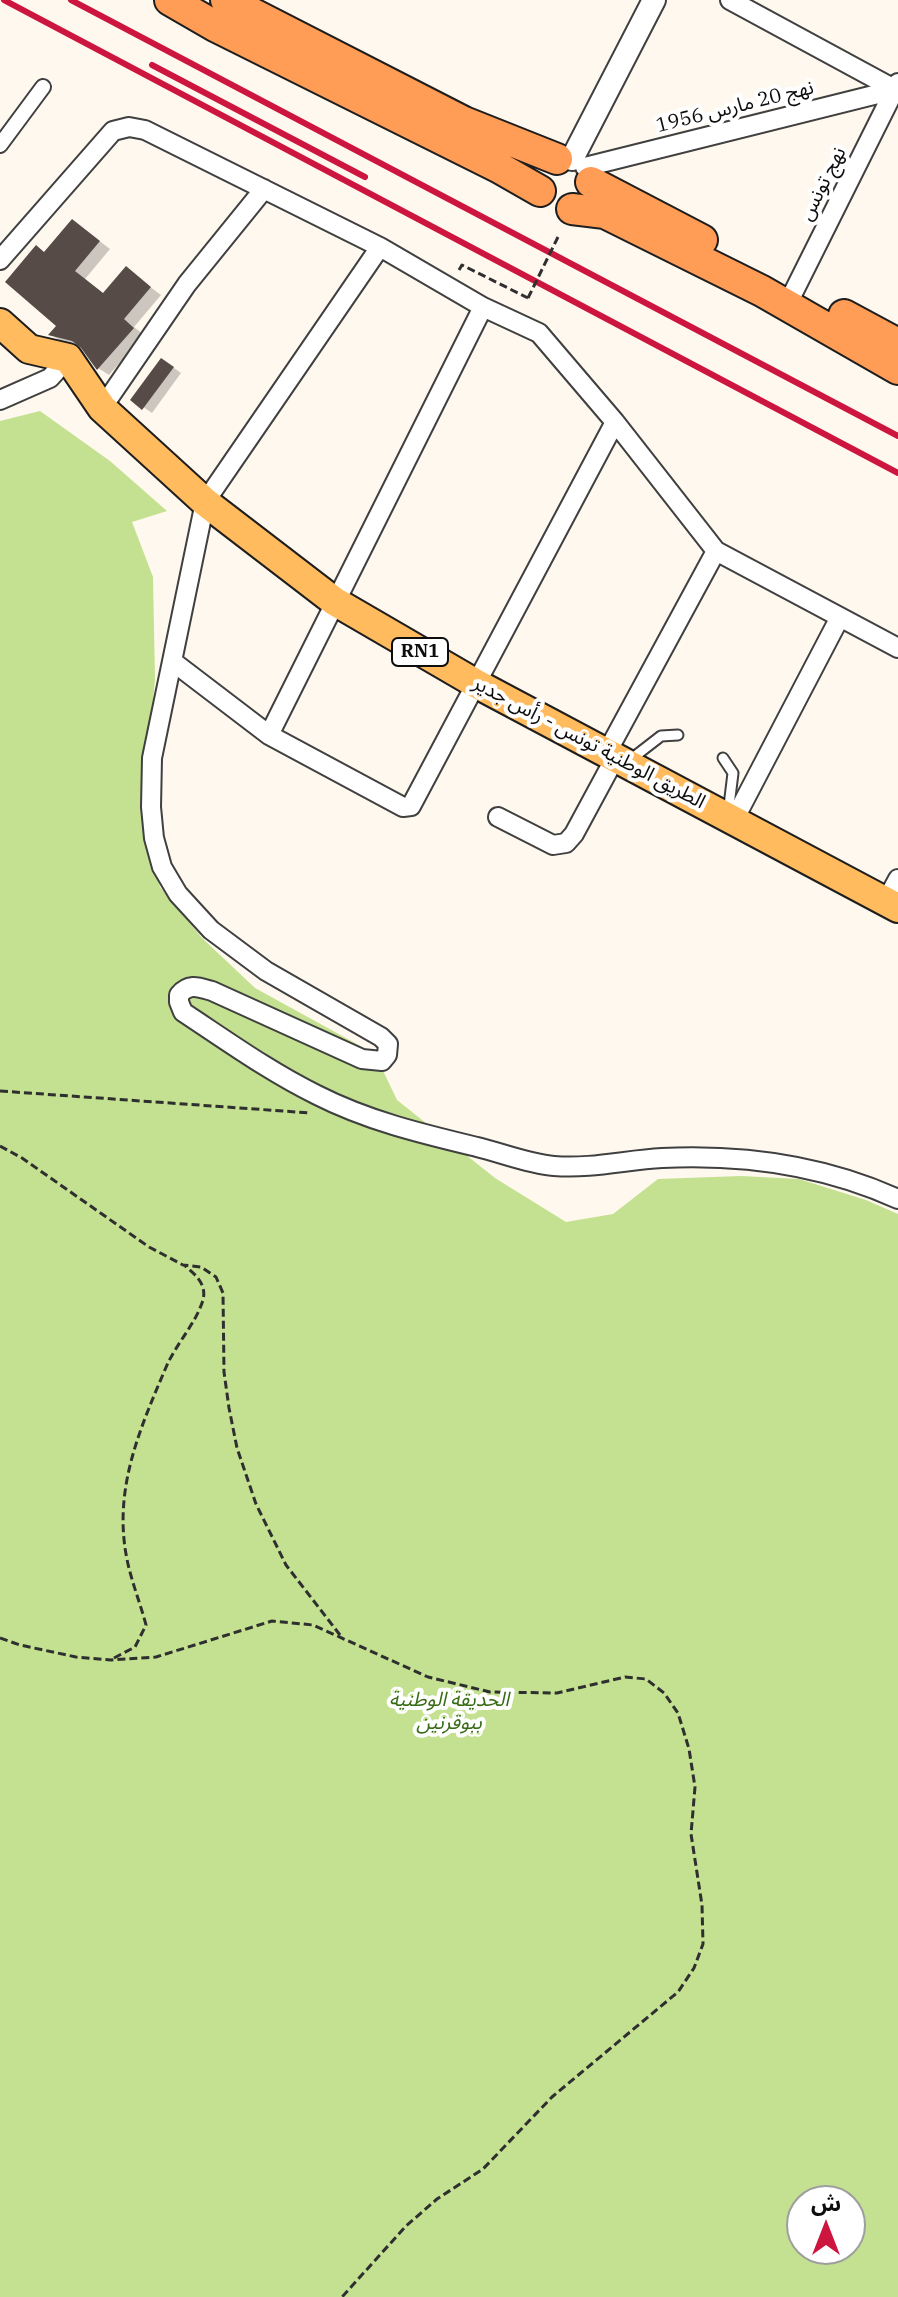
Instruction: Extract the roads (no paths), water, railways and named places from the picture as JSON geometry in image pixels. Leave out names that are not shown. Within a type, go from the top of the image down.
[{"type":"highway","points":[[170,0],[215,26],[498,167],[540,191],[552,207],[605,213],[898,344]]},
{"type":"highway","points":[[226,0],[464,122],[576,167],[791,297],[898,369]]},
{"type":"highway","points":[[540,191],[542,171],[576,167]]},
{"type":"highway","points":[[572,209],[582,204],[588,196],[576,167]]},
{"type":"main road","points":[[0,323],[29,349],[68,358]]},
{"type":"main road","name":"الطريق الوطنية تونس - رأس جدير","points":[[68,358],[102,408],[205,502],[334,601],[475,683],[615,758],[731,819],[894,896]]},
{"type":"street","points":[[576,167],[654,0]]},
{"type":"street","points":[[730,0],[897,88]]},
{"type":"street","points":[[0,145],[43,87]]},
{"type":"street","name":"نهج 20 مارس 1956","points":[[576,167],[897,88]]},
{"type":"street","name":"نهج تونس","points":[[791,297],[897,88]]},
{"type":"street","points":[[0,260],[113,131],[129,127],[145,130],[380,247],[483,307],[539,333],[615,422],[716,551],[898,648]]},
{"type":"street","points":[[102,408],[187,284],[264,189]]},
{"type":"street","points":[[380,247],[205,502],[152,758],[151,807],[154,838],[162,867],[178,894],[211,930],[266,971],[381,1037],[388,1044],[387,1055],[382,1061],[362,1059],[212,991],[193,986],[184,988],[179,995],[183,1012],[318,1096],[400,1128],[550,1166],[585,1167],[662,1158],[760,1160],[806,1166],[853,1179],[898,1199]]},
{"type":"street","points":[[269,735],[483,307]]},
{"type":"street","points":[[0,400],[50,378],[68,358]]},
{"type":"street","points":[[172,661],[269,735],[407,807],[413,804],[615,422]]},
{"type":"street","points":[[498,817],[553,845],[566,843],[574,834],[615,758],[716,551]]},
{"type":"street","points":[[731,819],[840,617]]},
{"type":"lane","points":[[615,758],[661,736],[678,735]]},
{"type":"lane","points":[[723,758],[733,773],[731,819]]},
{"type":"railway","points":[[4,0],[898,473]]},
{"type":"railway","points":[[71,0],[898,436]]},
{"type":"railway","points":[[152,65],[365,177]]},
{"type":"park label","name":"الحديقة الوطنية ببوقرنين","points":[[449,1712]]}]
